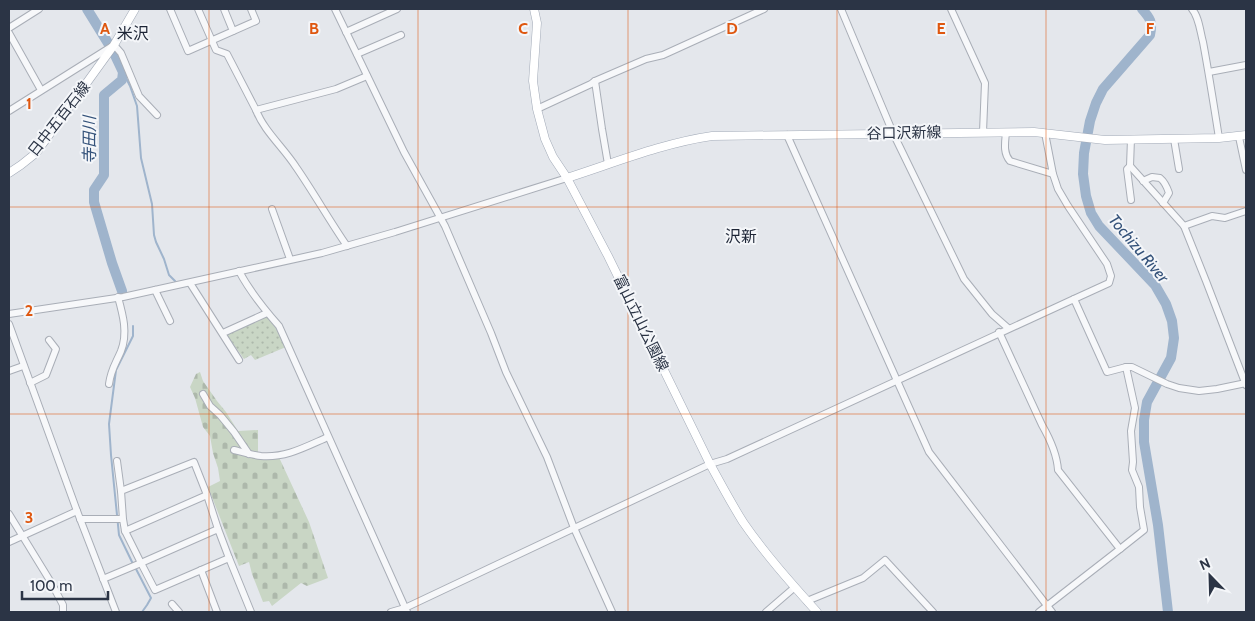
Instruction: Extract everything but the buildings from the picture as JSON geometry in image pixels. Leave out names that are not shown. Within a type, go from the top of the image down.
[{"type":"main road","name":"日中五百石線","points":[[9,173],[36,153],[114,45],[135,9]]},
{"type":"main road","name":"富山立山公園線","points":[[534,9],[537,24],[532,81],[545,139],[608,256],[710,464],[743,522],[770,558],[817,612]]},
{"type":"main road","name":"谷口沢新線","points":[[567,178],[672,144],[712,136],[1006,132],[1045,133],[1105,140],[1243,136]]},
{"type":"street","points":[[9,28],[39,9]]},
{"type":"street","points":[[170,9],[188,50],[256,21],[251,9]]},
{"type":"street","points":[[198,9],[216,50],[227,54],[259,119],[296,166],[347,246]]},
{"type":"street","points":[[224,9],[233,31]]},
{"type":"street","points":[[335,9],[404,152],[440,218],[515,392],[547,457],[574,528],[612,612]]},
{"type":"street","points":[[346,32],[397,9]]},
{"type":"street","points":[[537,110],[595,81],[646,59],[663,55],[764,9]]},
{"type":"street","points":[[841,9],[893,133],[964,279],[992,314],[1008,328]]},
{"type":"street","points":[[951,9],[985,83],[983,132]]},
{"type":"street","points":[[1192,9],[1199,23],[1219,138]]},
{"type":"street","points":[[9,33],[41,90]]},
{"type":"street","points":[[357,54],[401,35]]},
{"type":"street","points":[[9,110],[114,45],[121,53],[139,96],[156,115]]},
{"type":"street","points":[[1209,72],[1246,64]]},
{"type":"street","points":[[256,110],[336,89],[367,76]]},
{"type":"street","points":[[595,81],[608,164]]},
{"type":"street","points":[[1006,132],[1006,157],[1010,161],[1053,174]]},
{"type":"street","points":[[392,612],[406,610],[710,464],[727,459],[1110,282],[1112,276],[1107,264],[1058,189],[1045,133]]},
{"type":"street","points":[[787,135],[929,452],[1052,612]]},
{"type":"street","points":[[1243,136],[1246,170]]},
{"type":"street","points":[[1130,200],[1127,169],[1130,166],[1131,139]]},
{"type":"street","points":[[1174,139],[1179,169]]},
{"type":"street","points":[[1074,299],[1107,372],[1132,367],[1167,384],[1199,391],[1246,383],[1184,226],[1130,166]]},
{"type":"street","points":[[1143,181],[1152,177],[1160,178],[1164,181],[1168,193],[1163,203]]},
{"type":"street","points":[[9,314],[155,290],[322,253],[567,178]]},
{"type":"street","points":[[272,209],[290,259]]},
{"type":"street","points":[[1184,226],[1212,216],[1225,218],[1246,211]]},
{"type":"street","points":[[240,271],[247,286],[279,326],[406,610]]},
{"type":"street","points":[[190,283],[239,360]]},
{"type":"street","points":[[155,290],[170,321]]},
{"type":"street","points":[[109,384],[111,371],[124,339],[124,321],[118,297]]},
{"type":"street","points":[[223,334],[267,313]]},
{"type":"street","points":[[9,324],[23,366],[116,612]]},
{"type":"street","points":[[999,332],[1048,436],[1057,459],[1058,470],[1120,549]]},
{"type":"street","points":[[30,383],[46,375],[56,349],[49,340]]},
{"type":"street","points":[[9,371],[23,366]]},
{"type":"street","points":[[1039,612],[1144,530],[1139,488],[1132,470],[1130,431],[1135,408],[1126,367]]},
{"type":"street","points":[[203,394],[210,406],[234,432],[249,454]]},
{"type":"street","points":[[234,450],[260,456],[290,454],[328,437]]},
{"type":"street","points":[[117,461],[125,531],[155,590],[229,558]]},
{"type":"street","points":[[121,491],[194,462],[251,612]]},
{"type":"street","points":[[125,531],[207,496]]},
{"type":"street","points":[[9,542],[77,511]]},
{"type":"street","points":[[9,514],[52,584],[63,605],[63,612]]},
{"type":"street","points":[[80,519],[123,518]]},
{"type":"street","points":[[103,579],[218,528]]},
{"type":"street","points":[[807,601],[863,578],[885,560],[933,612]]},
{"type":"street","points":[[201,570],[217,612]]},
{"type":"street","points":[[766,612],[795,587]]},
{"type":"street","points":[[172,604],[179,612]]},
{"type":"green space","points":[[267,316],[277,327],[286,347],[255,360],[251,355],[244,359],[226,334]]},
{"type":"green space","points":[[200,372],[203,381],[238,431],[258,430],[258,453],[277,453],[309,522],[328,578],[307,586],[301,583],[272,606],[269,601],[263,602],[249,562],[239,566],[208,487],[220,481],[210,436],[203,427],[190,387],[196,374]]},
{"type":"waterway","name":"寺田川","points":[[87,9],[108,43]]},
{"type":"waterway","name":"Tochizu River","points":[[1142,9],[1150,21],[1150,35],[1103,89],[1096,103],[1090,121],[1084,153],[1083,174],[1091,213],[1099,226],[1155,285],[1166,304],[1172,321],[1174,338],[1171,358],[1147,402],[1144,420],[1144,442],[1158,525],[1168,612]]},
{"type":"waterway","name":"寺田川","points":[[114,53],[123,72],[122,80],[104,95],[104,175],[94,190],[94,202],[122,291]]},
{"type":"waterway","points":[[123,72],[137,106],[141,158],[152,204],[154,235],[169,275],[175,281]]},
{"type":"waterway","points":[[133,326],[133,336],[116,370],[109,424],[119,535],[133,564]]},
{"type":"waterway","points":[[136,569],[151,598],[142,612]]},
{"type":"district","name":"米沢","points":[[133,33]]},
{"type":"district","name":"沢新","points":[[741,236]]}]
